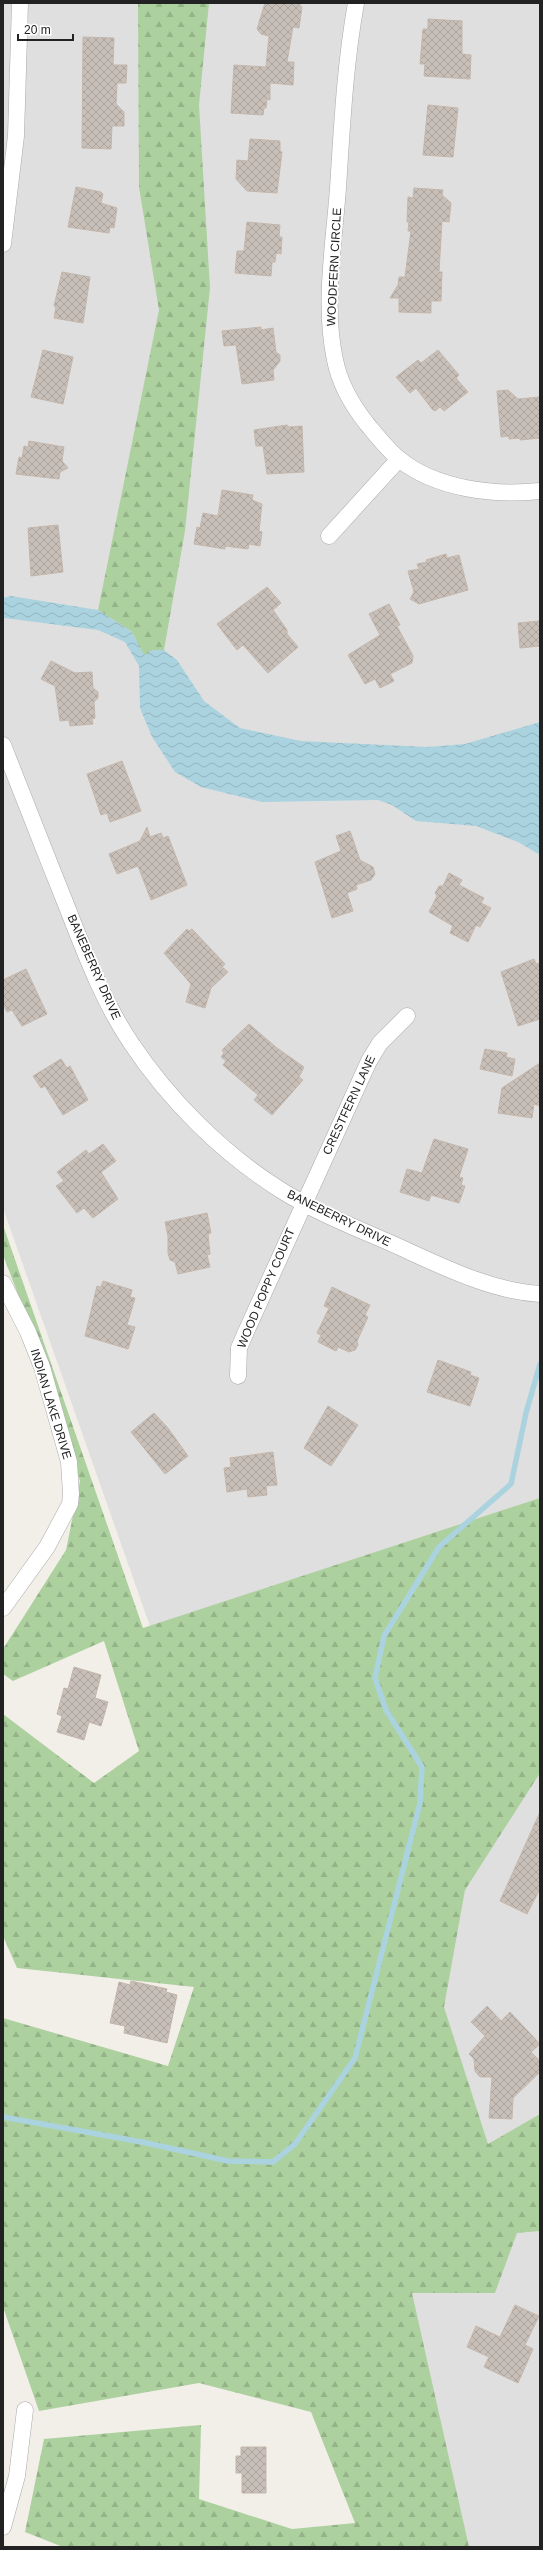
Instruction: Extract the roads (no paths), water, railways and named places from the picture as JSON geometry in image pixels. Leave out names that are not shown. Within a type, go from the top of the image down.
[{"type":"street","points":[[3,244],[5,205],[16,136],[20,3]]},
{"type":"street","name":"WOODFERN CIRCLE","points":[[356,3],[344,101],[330,328],[339,378],[353,406],[383,444],[399,459],[415,470],[447,483],[465,487],[510,493],[540,491]]},
{"type":"street","points":[[329,536],[399,459]]},
{"type":"street","name":"BANEBERRY DRIVE","points":[[3,745],[82,947],[105,996],[130,1042],[179,1103],[220,1144],[273,1185],[303,1203],[413,1253],[490,1284],[540,1294]]},
{"type":"street","name":"CRESTFERN LANE","points":[[303,1203],[369,1061],[380,1043],[407,1016]]},
{"type":"street","name":"WOOD POPPY COURT","points":[[238,1376],[239,1348],[303,1203]]},
{"type":"street","name":"INDIAN LAKE DRIVE","points":[[3,1283],[28,1332],[42,1367],[69,1462],[71,1494],[70,1504],[47,1547],[3,1608]]},
{"type":"street","points":[[3,2527],[16,2476],[25,2410]]},
{"type":"water","points":[[11,596],[98,610],[132,632],[144,655],[153,650],[164,650],[177,660],[204,701],[240,728],[301,741],[427,747],[465,744],[540,722],[540,855],[518,842],[476,826],[416,821],[392,805],[378,800],[262,802],[201,787],[175,772],[152,737],[140,708],[139,666],[125,642],[98,630],[4,618],[3,598]]},
{"type":"waterway","points":[[3,2117],[142,2142],[228,2161],[273,2162],[295,2144],[355,2058],[420,1803],[422,1767],[386,1710],[375,1678],[384,1636],[439,1547],[511,1484],[526,1413],[540,1364]]}]
